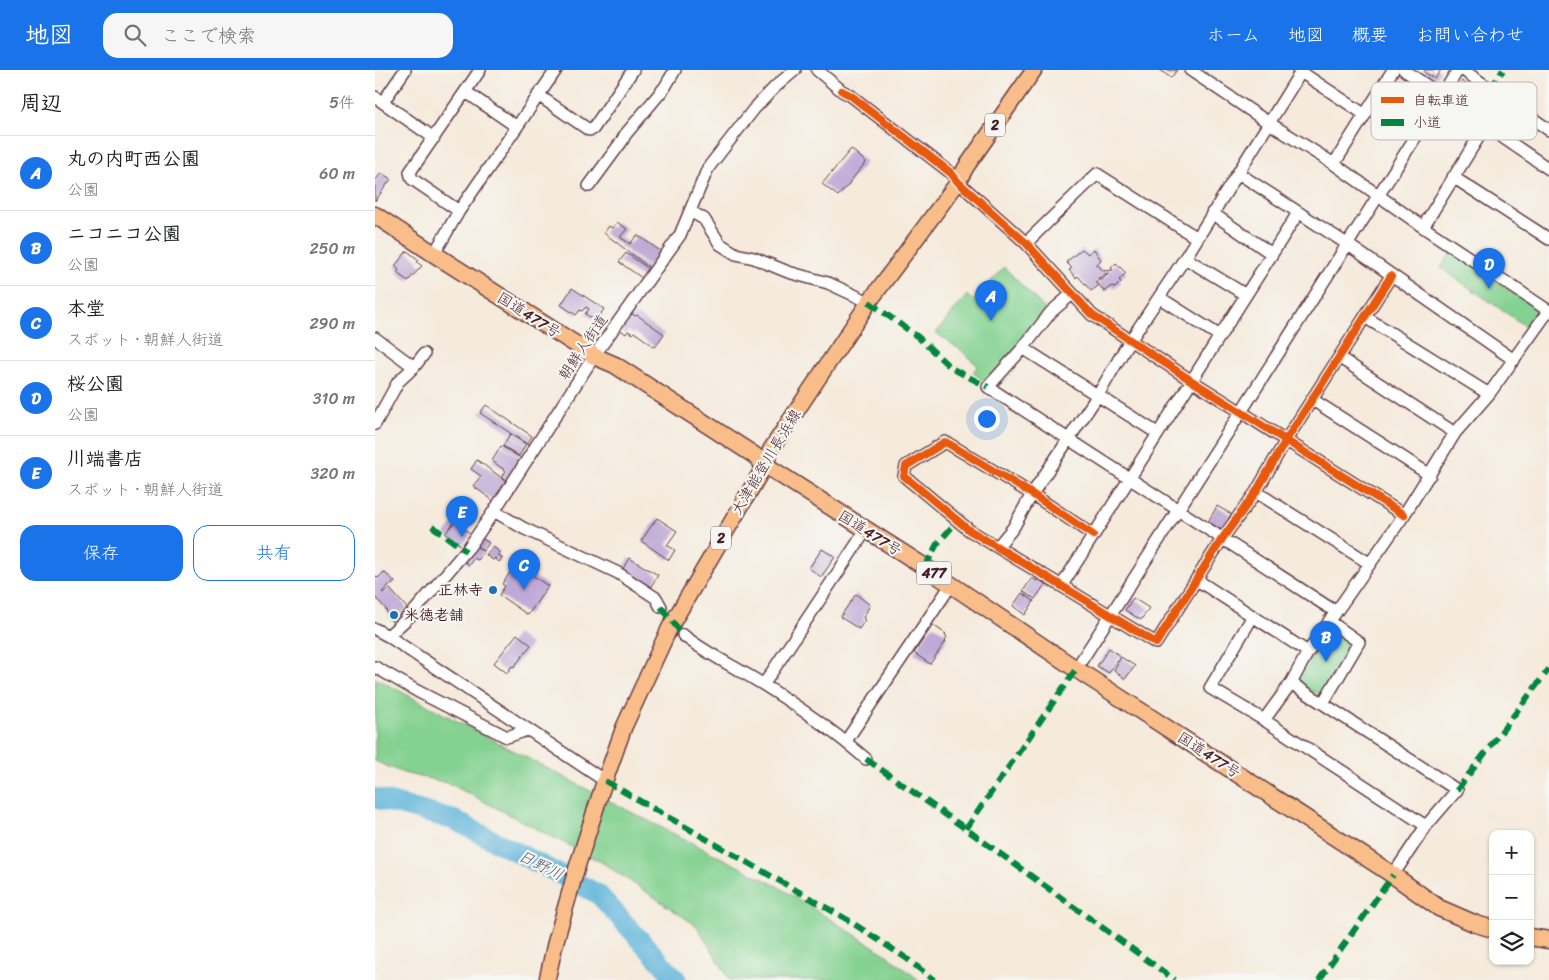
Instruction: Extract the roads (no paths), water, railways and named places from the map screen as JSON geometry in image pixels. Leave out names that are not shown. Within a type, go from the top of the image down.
[{"type":"highway","name":"国道477号","points":[[375,215],[594,356],[615,365],[754,455],[765,465],[951,585],[1076,669],[1393,874],[1439,908],[1489,928]]},
{"type":"highway","points":[[1534,938],[1549,940]]},
{"type":"main road","name":"大津能登川長浜線","points":[[547,980],[557,935],[603,785],[624,727],[670,627],[765,465],[771,449],[869,302],[958,182],[966,167],[1034,70]]},
{"type":"street","points":[[405,70],[379,100],[433,138]]},
{"type":"street","points":[[459,211],[411,179],[410,172],[481,70]]},
{"type":"street","points":[[433,254],[459,211],[555,70]]},
{"type":"street","points":[[538,95],[589,130],[593,129],[633,70]]},
{"type":"street","points":[[589,186],[625,135],[665,88],[675,70]]},
{"type":"street","name":"朝鮮人街道","points":[[388,636],[411,615],[469,547],[594,356],[680,235],[708,168],[754,109],[795,70]]},
{"type":"street","points":[[817,70],[951,173],[958,182],[1026,243],[1092,315],[1192,381],[1404,515]]},
{"type":"street","points":[[1190,70],[1378,194],[1423,227],[1549,311],[1489,394],[1455,433],[1404,515],[1308,652],[1291,683],[1264,720]]},
{"type":"street","points":[[1385,82],[1393,70]]},
{"type":"street","points":[[1404,70],[1422,82]]},
{"type":"street","points":[[1450,82],[1458,70]]},
{"type":"street","points":[[1463,70],[1480,82]]},
{"type":"street","points":[[998,546],[1013,528],[1032,494],[1098,395],[1300,71],[1364,114]]},
{"type":"street","points":[[465,92],[517,127]]},
{"type":"street","points":[[1333,164],[1371,103]]},
{"type":"street","points":[[1537,122],[1549,130]]},
{"type":"street","points":[[1076,669],[1412,140]]},
{"type":"street","points":[[1423,227],[1476,140]]},
{"type":"street","points":[[1507,140],[1549,169]]},
{"type":"street","points":[[1238,173],[1347,244],[1514,360]]},
{"type":"street","points":[[1026,243],[1097,174],[1197,238]]},
{"type":"street","points":[[1453,176],[1549,239]]},
{"type":"street","points":[[690,212],[703,219],[720,244],[737,254],[754,258],[788,272],[828,283],[869,302]]},
{"type":"street","points":[[1212,213],[1272,254]]},
{"type":"street","points":[[1062,585],[1298,213]]},
{"type":"street","points":[[1185,258],[1246,295]]},
{"type":"street","points":[[1093,535],[1032,494],[945,442],[906,466],[904,476],[969,530],[1156,643],[1222,539],[1256,492],[1286,440],[1391,276]]},
{"type":"street","points":[[1072,294],[1051,312],[988,388],[1222,539],[1333,616],[1359,642],[1323,703]]},
{"type":"street","points":[[1159,298],[1220,336]]},
{"type":"street","points":[[1365,317],[1489,394]]},
{"type":"street","points":[[375,338],[415,367]]},
{"type":"street","points":[[1023,348],[1157,433]]},
{"type":"street","points":[[375,424],[398,382],[415,367],[425,354]]},
{"type":"street","points":[[1339,358],[1455,433]]},
{"type":"street","points":[[1313,400],[1430,475]]},
{"type":"street","points":[[1256,492],[1369,563]]},
{"type":"street","points":[[494,511],[523,528],[618,573],[656,598],[661,607]]},
{"type":"street","points":[[764,684],[866,530]]},
{"type":"street","points":[[1197,580],[1308,652]]},
{"type":"street","points":[[846,741],[951,585]]},
{"type":"street","points":[[1253,616],[1210,688],[1264,720],[1427,826]]},
{"type":"street","points":[[375,629],[527,730],[603,785]]},
{"type":"street","points":[[683,635],[764,684],[846,741],[866,759]]},
{"type":"street","points":[[375,667],[417,691],[507,737],[527,730]]},
{"type":"street","points":[[1291,683],[1457,790],[1427,826],[1393,874]]},
{"type":"waterway","name":"日野川","points":[[375,798],[454,820],[598,894],[677,980]]},
{"type":"place","name":"桜公園","points":[[1489,289]]},
{"type":"place","name":"丸の内町西公園","points":[[991,321]]},
{"type":"place","name":"川端書店","points":[[462,537]]},
{"type":"place","name":"正林寺","points":[[493,590]]},
{"type":"place","name":"本堂","points":[[524,590]]},
{"type":"place","name":"米徳老舗","points":[[394,615]]},
{"type":"place","name":"ニコニコ公園","points":[[1326,662]]}]
